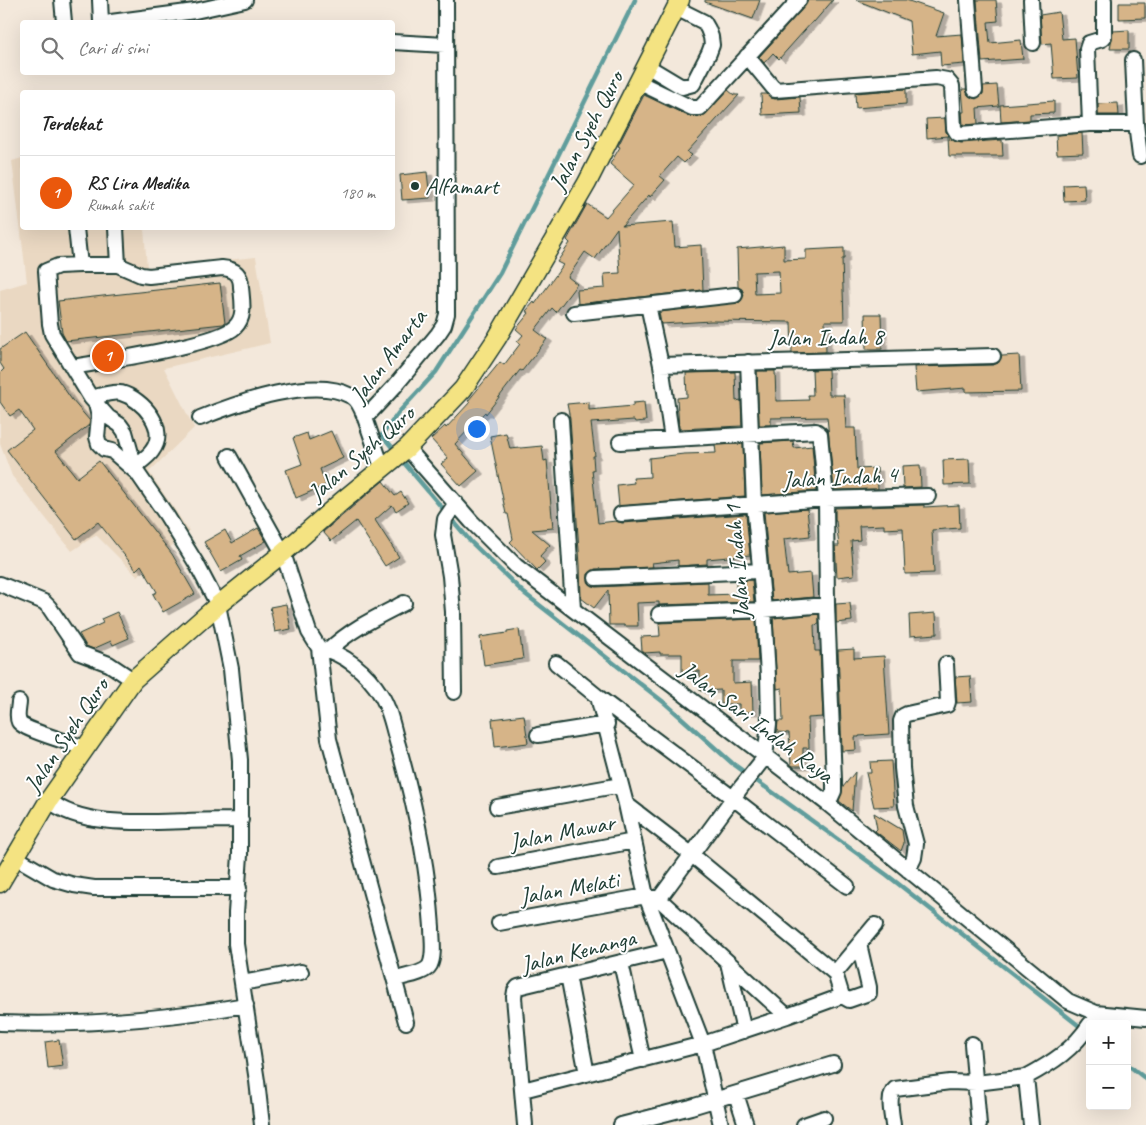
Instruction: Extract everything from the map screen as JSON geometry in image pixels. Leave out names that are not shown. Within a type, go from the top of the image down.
[{"type":"main road","name":"Jalan Syeh Quro","points":[[0,883],[49,800],[133,680],[218,605],[406,449],[463,390],[497,338],[587,183],[678,4]]},
{"type":"street","points":[[62,0],[64,20]]},
{"type":"street","points":[[100,0],[101,20]]},
{"type":"street","points":[[126,20],[195,11],[246,0]]},
{"type":"street","name":"Jalan Amarta","points":[[385,465],[365,418],[395,386],[438,334],[444,325],[447,314],[446,0]]},
{"type":"street","points":[[638,82],[697,109],[700,108],[799,0]]},
{"type":"street","points":[[968,0],[975,90]]},
{"type":"street","points":[[1031,0],[1033,43]]},
{"type":"street","points":[[1090,124],[1087,49],[1089,42],[1104,37],[1104,0]]},
{"type":"street","points":[[647,66],[682,87],[687,86],[693,84],[709,53],[712,45],[708,28],[704,22],[678,4]]},
{"type":"street","points":[[395,42],[445,45]]},
{"type":"street","points":[[747,56],[775,90],[941,78],[948,80],[952,86],[954,128],[957,134],[1090,124],[1136,124]]},
{"type":"street","points":[[1133,60],[1136,124],[1140,156]]},
{"type":"street","points":[[76,230],[80,265]]},
{"type":"street","points":[[116,230],[118,264]]},
{"type":"street","points":[[73,367],[211,339],[236,327],[241,318],[241,280],[233,270],[222,268],[148,276],[141,275],[118,264],[80,265],[52,268],[46,271],[52,334],[57,345],[94,401],[125,432],[135,469]]},
{"type":"street","points":[[574,313],[736,295]]},
{"type":"street","points":[[648,305],[661,365],[672,439]]},
{"type":"street","name":"Jalan Indah 8","points":[[661,365],[993,356]]},
{"type":"street","name":"Jalan Indah 1","points":[[748,362],[754,504],[764,610],[769,724],[762,760]]},
{"type":"street","points":[[200,418],[227,407],[297,389],[329,388],[352,396],[359,403],[365,418]]},
{"type":"street","points":[[94,401],[110,393],[120,393],[131,397],[150,414],[156,424],[156,442],[152,451],[135,469]]},
{"type":"street","points":[[94,401],[99,417],[97,437],[99,444],[104,449],[112,450],[135,469],[187,547],[218,605],[231,669],[238,727],[241,780],[236,936],[262,1125]]},
{"type":"street","points":[[561,420],[574,609]]},
{"type":"street","points":[[620,442],[819,432],[821,436],[826,499],[826,605],[834,780],[834,791],[828,804]]},
{"type":"street","name":"Jalan Sari Indah Raya","points":[[406,449],[451,510],[516,566],[574,609],[762,760],[828,804],[1090,1020]]},
{"type":"street","points":[[229,456],[283,553],[308,632],[324,649],[357,668],[368,678],[385,702],[419,825],[430,907],[432,956],[429,967],[424,971],[396,979]]},
{"type":"street","name":"Jalan Indah 4","points":[[621,514],[826,499],[928,496]]},
{"type":"street","points":[[451,510],[443,535],[450,576],[453,612],[454,692]]},
{"type":"street","points":[[596,578],[759,571]]},
{"type":"street","points":[[0,584],[44,602],[80,653],[109,664],[133,680]]},
{"type":"street","points":[[324,649],[404,603]]},
{"type":"street","points":[[659,614],[764,610],[826,605]]},
{"type":"street","points":[[324,649],[330,739],[406,1022]]},
{"type":"street","points":[[556,663],[847,886]]},
{"type":"street","points":[[908,870],[914,858],[916,844],[906,806],[902,768],[901,721],[903,716],[907,714],[947,705],[946,664]]},
{"type":"street","points":[[598,697],[634,841],[653,898],[667,951],[703,1044],[721,1125]]},
{"type":"street","points":[[19,702],[18,719],[21,724],[29,729],[85,748]]},
{"type":"street","points":[[538,735],[606,724]]},
{"type":"street","points":[[653,898],[691,854],[762,760]]},
{"type":"street","points":[[497,807],[621,785]]},
{"type":"street","points":[[49,800],[56,806],[74,813],[92,818],[118,821],[241,820]]},
{"type":"street","points":[[626,804],[691,854],[836,973],[842,996],[848,1000],[869,993],[859,944]]},
{"type":"street","name":"Jalan Mawar","points":[[498,867],[634,841]]},
{"type":"street","points":[[15,857],[53,879],[94,888],[239,888]]},
{"type":"street","points":[[653,898],[787,1016]]},
{"type":"street","name":"Jalan Melati","points":[[500,923],[653,898]]},
{"type":"street","points":[[836,973],[875,926]]},
{"type":"street","name":"Jalan Kenanga","points":[[525,1125],[515,991],[518,987],[667,951]]},
{"type":"street","points":[[621,963],[643,1060]]},
{"type":"street","points":[[728,963],[744,1031]]},
{"type":"street","points":[[242,983],[301,972]]},
{"type":"street","points":[[568,975],[587,1074]]},
{"type":"street","points":[[523,1090],[703,1044],[842,996]]},
{"type":"street","points":[[0,1023],[125,1021],[194,1014],[246,1004]]},
{"type":"street","name":"Jalan Sari Indah Raya","points":[[1109,1020],[1146,1018]]},
{"type":"street","points":[[893,1125],[891,1092],[895,1089],[950,1082],[976,1083],[1026,1076],[1052,1062],[1079,1040],[1086,1029]]},
{"type":"street","points":[[972,1044],[979,1125]]},
{"type":"street","points":[[621,1125],[716,1100],[833,1064]]},
{"type":"street","points":[[1026,1076],[1031,1125]]},
{"type":"street","points":[[736,1094],[746,1125]]},
{"type":"street","points":[[804,1125],[824,1118]]},
{"type":"shaded area","points":[[20,159],[20,226],[12,161]]},
{"type":"shaded area","points":[[21,230],[144,230],[147,268],[256,257],[270,343],[164,368],[194,428],[149,472],[189,531],[137,576],[96,535],[72,551],[12,476],[0,444],[0,290],[27,282]]},
{"type":"building","points":[[705,0],[760,0],[753,19],[705,2]]},
{"type":"building","points":[[808,0],[833,0],[779,59],[773,53],[764,63],[759,57],[805,6]]},
{"type":"building","points":[[856,0],[906,0],[944,13],[936,36],[962,34],[964,64],[941,66],[940,51],[912,54],[909,21]]},
{"type":"building","points":[[977,0],[996,0],[998,21],[988,22],[990,43],[1021,40],[1023,59],[982,62]]},
{"type":"building","points":[[1119,3],[1145,3],[1145,18],[1119,19]]},
{"type":"building","points":[[1059,12],[1062,39],[1075,38],[1078,78],[1054,79],[1051,43],[1042,44],[1040,15]]},
{"type":"building","points":[[1129,30],[1129,49],[1110,49],[1113,31]]},
{"type":"building","points":[[997,85],[999,106],[977,108],[978,124],[963,125],[962,89],[966,89],[968,95],[976,99],[983,94],[983,86]]},
{"type":"building","points":[[906,89],[906,104],[856,108],[855,93]]},
{"type":"building","points":[[728,90],[734,95],[739,95],[687,152],[692,155],[684,163],[677,157],[660,176],[665,180],[622,226],[673,222],[675,247],[701,245],[703,290],[578,304],[577,290],[605,288],[604,274],[620,273],[617,228],[595,259],[585,252],[568,277],[577,284],[556,312],[552,308],[535,330],[547,339],[486,414],[485,412],[455,444],[478,471],[461,486],[441,464],[448,458],[431,439],[445,426],[446,428],[470,402],[468,401],[500,362],[504,365],[520,344],[517,342],[523,335],[516,329],[529,313],[526,311],[534,302],[535,304],[563,265],[557,262],[570,243],[567,240],[587,204],[606,217],[634,185],[610,164],[644,95],[688,116],[700,117],[706,114]]},
{"type":"building","points":[[761,94],[767,94],[775,99],[800,97],[801,113],[762,115]]},
{"type":"building","points":[[1054,101],[1054,113],[1030,114],[1030,120],[1001,122],[1000,105]]},
{"type":"building","points":[[1118,103],[1119,115],[1098,115],[1098,104]]},
{"type":"building","points":[[945,118],[946,132],[954,141],[961,143],[1002,140],[1003,156],[949,156],[948,136],[927,138],[926,119]]},
{"type":"building","points":[[1082,133],[1083,153],[1057,154],[1056,135]]},
{"type":"building","name":"Alfamart","points":[[427,172],[430,198],[402,200],[400,175]]},
{"type":"building","points":[[1084,184],[1085,200],[1064,201],[1063,185]]},
{"type":"building","points":[[784,245],[784,260],[806,259],[806,250],[844,248],[844,259],[842,259],[844,321],[825,321],[826,352],[792,353],[791,322],[711,321],[661,324],[659,312],[740,302],[744,295],[742,289],[738,287],[737,249]],"holes":[[[779,271],[780,293],[755,294],[754,272]]]},
{"type":"building","points":[[220,283],[225,323],[223,324],[66,341],[62,333],[58,301]]},
{"type":"building","points":[[865,314],[881,314],[882,349],[866,349]]},
{"type":"building","points":[[25,332],[72,400],[90,421],[89,425],[56,451],[77,478],[99,461],[172,554],[195,594],[163,612],[153,594],[157,592],[141,565],[136,570],[98,522],[76,539],[7,450],[33,430],[19,410],[10,416],[0,402],[0,373],[4,369],[0,363],[0,349]]},
{"type":"building","points":[[1019,355],[1021,391],[966,392],[966,388],[916,392],[914,367],[993,365],[998,363],[1002,356]]},
{"type":"building","points":[[828,369],[829,395],[844,395],[846,428],[855,428],[857,469],[877,468],[878,489],[834,490],[827,417],[771,418],[771,425],[759,425],[757,371],[775,371],[776,401],[809,400],[808,395],[813,395],[812,370]]},
{"type":"building","points":[[735,372],[736,401],[741,400],[742,426],[679,429],[677,398],[687,397],[686,373]]},
{"type":"building","points":[[589,402],[589,410],[633,406],[633,403],[644,402],[646,421],[591,423],[595,456],[593,456],[594,470],[592,470],[598,523],[746,514],[750,555],[707,559],[707,564],[678,566],[678,560],[652,563],[653,567],[595,569],[588,574],[589,583],[596,587],[708,582],[708,595],[736,594],[736,581],[752,580],[754,602],[659,605],[659,602],[637,603],[638,626],[624,626],[609,625],[608,590],[594,608],[581,598],[570,419],[567,404]]},
{"type":"building","points":[[331,431],[343,458],[320,469],[326,485],[296,498],[286,470],[302,464],[293,438],[307,433],[309,440]]},
{"type":"building","points":[[506,433],[510,449],[542,446],[544,461],[547,460],[553,528],[532,530],[550,545],[540,556],[545,562],[537,570],[510,542],[513,539],[490,436]]},
{"type":"building","points":[[793,441],[794,448],[812,446],[816,491],[762,495],[760,443]]},
{"type":"building","points":[[743,444],[745,496],[619,506],[617,485],[634,483],[633,478],[650,477],[649,458],[716,453],[715,445]]},
{"type":"building","points":[[969,459],[970,484],[944,485],[943,460]]},
{"type":"building","points":[[920,465],[921,487],[903,488],[902,466]]},
{"type":"building","points":[[383,481],[395,496],[401,492],[408,503],[396,511],[392,505],[375,520],[399,557],[385,566],[356,521],[331,541],[323,532]]},
{"type":"building","points":[[924,505],[924,507],[959,505],[960,528],[932,530],[934,573],[905,574],[903,528],[884,529],[884,525],[859,526],[860,540],[851,541],[854,575],[837,577],[835,546],[839,546],[835,508]]},
{"type":"building","points":[[807,509],[810,536],[784,539],[788,575],[811,573],[813,597],[772,601],[764,512]]},
{"type":"building","points":[[258,528],[266,541],[240,556],[242,560],[221,572],[204,542],[225,530],[232,543]]},
{"type":"building","points":[[850,603],[852,621],[836,623],[836,604]]},
{"type":"building","points":[[286,604],[291,629],[275,632],[270,607]]},
{"type":"building","points":[[117,612],[129,638],[113,645],[111,641],[93,649],[86,646],[79,634],[103,623],[101,619]]},
{"type":"building","points":[[936,613],[937,634],[910,636],[909,615]]},
{"type":"building","points":[[819,614],[819,624],[814,625],[815,651],[820,651],[823,717],[808,718],[809,748],[803,748],[803,766],[793,766],[791,765],[789,733],[777,732],[778,721],[783,721],[782,688],[777,689],[773,618]]},
{"type":"building","points":[[756,619],[758,661],[733,661],[733,683],[752,682],[753,712],[739,712],[739,704],[721,704],[721,690],[700,691],[700,671],[682,672],[682,654],[644,653],[642,651],[641,637],[660,636],[659,623]]},
{"type":"building","points":[[519,629],[523,659],[484,665],[480,637],[507,633],[507,631]]},
{"type":"building","points":[[854,649],[854,658],[884,656],[889,734],[855,737],[856,750],[842,751],[838,650]]},
{"type":"building","points":[[970,676],[972,702],[957,703],[955,677]]},
{"type":"building","points":[[524,715],[528,743],[495,747],[492,719]]},
{"type":"building","points":[[891,761],[894,806],[874,807],[866,773],[871,773],[870,762]]},
{"type":"building","points":[[855,772],[852,811],[839,801],[843,787]]},
{"type":"building","points":[[874,813],[902,830],[904,843],[901,851],[875,831],[877,829]]},
{"type":"building","points":[[59,1040],[63,1066],[48,1068],[45,1042]]},
{"type":"waterway","points":[[396,452],[382,435],[399,412],[436,372],[500,273],[635,0]]},
{"type":"waterway","points":[[400,458],[471,542],[524,593],[666,704],[732,763],[887,875],[1083,1029]]},
{"type":"waterway","points":[[1128,1065],[1146,1079]]},
{"type":"place","name":"Alfamart","points":[[415,186]]},
{"type":"place","name":"RS Lira Medika","points":[[108,356]]}]
